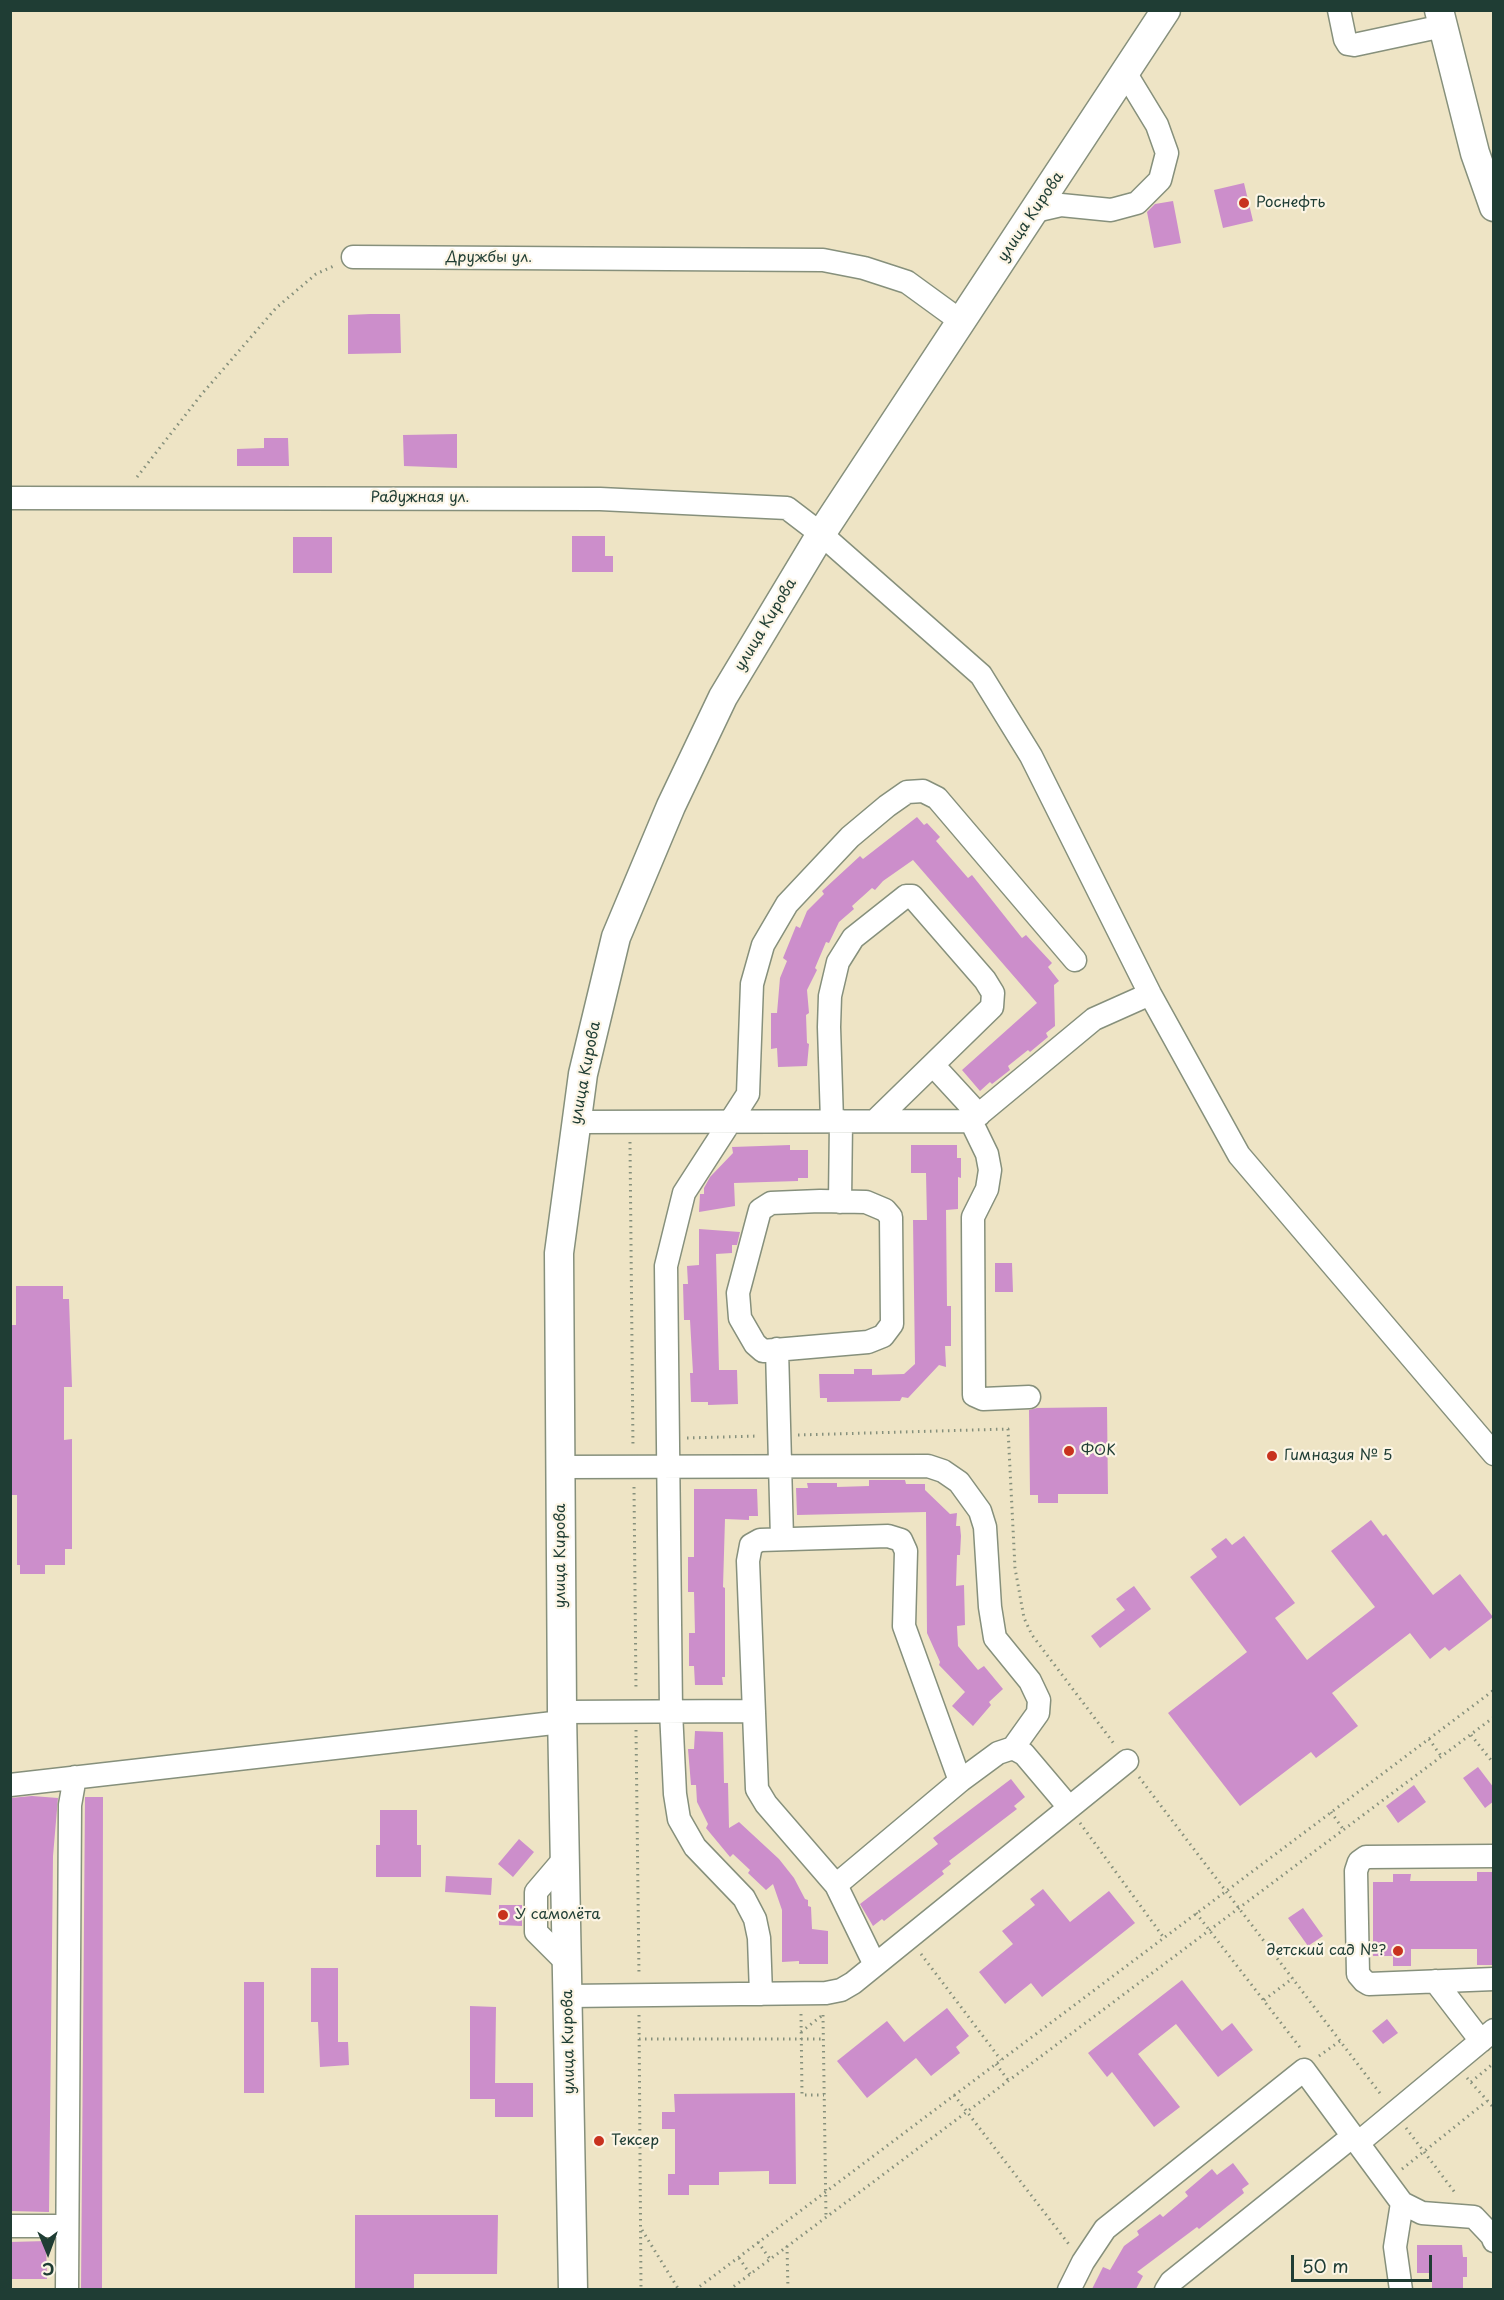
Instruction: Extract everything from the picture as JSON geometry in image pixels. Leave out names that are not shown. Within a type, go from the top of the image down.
[{"type":"main road","name":"улица Кирова","points":[[573,2289],[562,1717],[559,1253],[583,1074],[616,937],[671,806],[723,697],[821,534],[1126,75],[1166,10]]},
{"type":"main road","points":[[1444,16],[1463,63],[1494,163]]},
{"type":"main road","points":[[1444,16],[1475,153],[1494,207]]},
{"type":"street","points":[[1339,10],[1345,39],[1348,44],[1354,45],[1444,16]]},
{"type":"street","points":[[1035,210],[1061,205],[1111,210],[1137,203],[1160,180],[1167,153],[1157,125],[1126,75]]},
{"type":"street","name":"Дружбы ул.","points":[[353,257],[823,260],[864,268],[907,282],[962,322]]},
{"type":"street","name":"Радужная ул.","points":[[10,498],[600,499],[787,508],[821,534],[981,675],[1031,756],[1150,993],[1239,1155],[1494,1454]]},
{"type":"street","points":[[761,1994],[759,1938],[755,1919],[744,1898],[695,1847],[679,1819],[675,1794],[671,1711],[666,1266],[684,1193],[748,1094],[752,984],[763,945],[787,904],[850,837],[907,792],[923,791],[937,798],[1076,960]]},
{"type":"street","points":[[840,1202],[829,1027],[830,996],[838,962],[853,938],[906,896],[912,896],[985,980],[993,993],[992,1007],[875,1122]]},
{"type":"street","points":[[577,1122],[875,1122],[975,1118],[1094,1020],[1150,993]]},
{"type":"street","points":[[933,1065],[975,1118],[990,1170],[987,1189],[973,1217],[974,1395],[983,1399],[1029,1397]]},
{"type":"street","points":[[840,1202],[866,1202],[885,1210],[891,1218],[892,1324],[883,1336],[868,1342],[763,1351],[755,1344],[740,1318],[738,1293],[760,1210],[771,1203],[840,1202]]},
{"type":"street","points":[[777,1349],[782,1539]]},
{"type":"street","points":[[561,1467],[928,1466],[943,1471],[959,1482],[980,1511],[985,1527],[994,1638],[1030,1681],[1039,1700],[1038,1713],[1013,1748],[998,1753],[960,1781],[836,1885]]},
{"type":"street","points":[[875,1965],[836,1885],[766,1804],[757,1788],[748,1561],[751,1545],[760,1540],[782,1539],[888,1536],[901,1540],[906,1551],[904,1626],[960,1781]]},
{"type":"street","points":[[10,1785],[562,1717],[671,1711],[754,1711]]},
{"type":"street","points":[[1013,1748],[1024,1754],[1071,1811]]},
{"type":"street","points":[[568,1996],[812,1993],[841,1990],[1071,1811],[1126,1761]]},
{"type":"street","points":[[67,2289],[70,1805],[75,1777]]},
{"type":"street","points":[[1494,1856],[1366,1857],[1359,1862],[1356,1871],[1358,1974],[1369,1984],[1494,1979]]},
{"type":"street","points":[[1166,2289],[1171,2282],[1355,2140],[1395,2113],[1487,2035],[1435,1981]]},
{"type":"street","points":[[1069,2289],[1083,2262],[1105,2229],[1304,2070],[1402,2203],[1422,2213],[1486,2224]]},
{"type":"street","points":[[1401,2289],[1395,2247],[1402,2203]]},
{"type":"street","points":[[10,2226],[67,2226]]},
{"type":"path","points":[[103,498],[132,484],[201,394],[276,308],[316,274],[353,257]]},
{"type":"path","points":[[668,1438],[1008,1429],[1015,1568],[1024,1618],[1032,1635],[1424,2152],[1486,2224]]},
{"type":"path","points":[[696,2289],[1494,1690]]},
{"type":"path","points":[[729,2289],[1494,1717]]},
{"type":"path","points":[[1470,1734],[1494,1764]]},
{"type":"path","points":[[1429,1739],[1442,1756]]},
{"type":"path","points":[[1071,1811],[1164,1938]]},
{"type":"path","points":[[1331,1812],[1343,1829]]},
{"type":"path","points":[[1196,1913],[1305,2053]]},
{"type":"path","points":[[920,1952],[1001,2060]]},
{"type":"path","points":[[1264,2000],[1293,1978]]},
{"type":"path","points":[[812,1993],[801,2039],[802,2095],[824,2095]]},
{"type":"path","points":[[812,1993],[823,2039],[826,2217]]},
{"type":"path","points":[[639,2039],[823,2039]]},
{"type":"path","points":[[1311,2062],[1340,2041]]},
{"type":"path","points":[[1454,2063],[1494,2108]]},
{"type":"path","points":[[1471,2082],[1494,2063]]},
{"type":"path","points":[[996,2064],[1008,2080]]},
{"type":"path","points":[[954,2095],[1083,2262]]},
{"type":"path","points":[[1387,2182],[1487,2101]]},
{"type":"path","points":[[641,2228],[679,2289]]},
{"type":"path","points":[[758,2242],[770,2259]]},
{"type":"path","points":[[787,2246],[788,2289]]},
{"type":"path","points":[[739,2257],[750,2274]]},
{"type":"building","points":[[1244,183],[1253,221],[1223,228],[1214,190]]},
{"type":"building","points":[[1173,201],[1181,243],[1154,248],[1147,212],[1155,204]]},
{"type":"building","points":[[400,314],[401,353],[348,354],[348,315]]},
{"type":"building","points":[[457,434],[457,468],[404,466],[403,435]]},
{"type":"building","points":[[264,438],[288,438],[289,466],[237,466],[237,449],[264,448]]},
{"type":"building","points":[[572,536],[605,536],[605,556],[613,556],[613,572],[572,572]]},
{"type":"building","points":[[293,537],[332,537],[332,573],[293,573]]},
{"type":"building","points":[[917,817],[924,825],[927,823],[940,837],[936,841],[968,878],[972,875],[1022,938],[1026,935],[1052,963],[1048,967],[1059,981],[1054,985],[1055,1026],[1046,1033],[1048,1037],[1008,1066],[1010,1070],[980,1091],[962,1070],[1037,1003],[913,860],[883,881],[875,890],[872,888],[852,906],[854,909],[839,922],[829,943],[826,942],[815,968],[817,970],[807,990],[809,1013],[806,1015],[807,1043],[809,1044],[807,1066],[778,1067],[777,1048],[771,1049],[771,1013],[777,1013],[780,978],[787,961],[783,958],[796,926],[800,928],[807,911],[824,894],[822,891],[860,856],[863,859]]},
{"type":"building","points":[[790,1145],[790,1150],[808,1150],[808,1178],[798,1178],[798,1181],[734,1183],[735,1206],[699,1212],[700,1194],[704,1194],[704,1188],[710,1177],[733,1153],[732,1147]]},
{"type":"building","points":[[911,1145],[957,1145],[957,1158],[961,1158],[961,1178],[958,1177],[958,1209],[946,1210],[947,1306],[951,1306],[951,1346],[945,1346],[946,1367],[939,1365],[908,1398],[902,1397],[900,1401],[827,1402],[827,1398],[820,1398],[819,1374],[854,1374],[854,1369],[872,1369],[872,1375],[904,1374],[915,1364],[913,1220],[927,1220],[926,1173],[911,1173]]},
{"type":"building","points":[[699,1229],[740,1232],[737,1245],[732,1245],[732,1253],[716,1254],[719,1370],[737,1370],[738,1404],[708,1405],[708,1402],[691,1402],[690,1373],[693,1373],[690,1320],[684,1320],[683,1284],[688,1284],[687,1266],[699,1265]]},
{"type":"building","points":[[995,1263],[1012,1263],[1013,1292],[995,1292]]},
{"type":"building","points":[[16,1286],[63,1286],[63,1299],[69,1299],[72,1387],[64,1387],[64,1440],[72,1439],[72,1549],[65,1549],[65,1565],[45,1565],[45,1574],[20,1574],[20,1565],[17,1565],[17,1495],[10,1495],[10,1325],[16,1325]]},
{"type":"building","name":"ФОК","points":[[1107,1407],[1108,1494],[1058,1494],[1058,1503],[1038,1503],[1038,1495],[1030,1495],[1029,1410]]},
{"type":"building","points":[[869,1480],[905,1480],[906,1484],[925,1484],[925,1490],[950,1514],[957,1513],[956,1526],[960,1526],[961,1536],[960,1555],[957,1555],[956,1586],[964,1585],[965,1625],[957,1626],[958,1646],[978,1670],[984,1666],[1003,1689],[989,1702],[991,1705],[973,1726],[952,1706],[965,1692],[939,1665],[940,1662],[927,1633],[926,1512],[797,1515],[796,1488],[808,1488],[807,1483],[837,1483],[837,1487],[869,1486]]},
{"type":"building","points":[[694,1489],[757,1489],[758,1516],[749,1516],[749,1520],[725,1519],[723,1587],[725,1588],[725,1677],[722,1677],[723,1685],[695,1685],[694,1666],[689,1666],[689,1633],[695,1633],[694,1592],[688,1592],[688,1557],[694,1557]]},
{"type":"building","points":[[1371,1520],[1383,1536],[1386,1534],[1433,1595],[1460,1574],[1493,1617],[1449,1651],[1445,1647],[1430,1659],[1410,1633],[1332,1693],[1358,1726],[1316,1758],[1311,1752],[1240,1806],[1168,1713],[1247,1652],[1190,1577],[1217,1557],[1211,1549],[1226,1538],[1232,1545],[1244,1536],[1295,1603],[1275,1618],[1307,1660],[1375,1607],[1331,1551]]},
{"type":"building","points":[[1134,1586],[1151,1609],[1100,1648],[1091,1636],[1125,1610],[1116,1599]]},
{"type":"building","points":[[695,1731],[723,1732],[724,1783],[728,1783],[729,1828],[739,1822],[779,1859],[794,1878],[805,1899],[808,1900],[808,1906],[811,1907],[812,1929],[828,1931],[828,1964],[782,1962],[782,1910],[773,1884],[766,1890],[733,1854],[730,1857],[706,1828],[708,1824],[697,1802],[696,1785],[691,1785],[688,1749],[694,1749]]},
{"type":"building","points":[[1478,1767],[1494,1788],[1494,1801],[1485,1808],[1463,1778]]},
{"type":"building","points":[[1011,1779],[1025,1797],[1014,1806],[1017,1809],[949,1861],[951,1864],[942,1871],[944,1874],[884,1921],[882,1919],[873,1926],[860,1904],[938,1844],[933,1838]]},
{"type":"building","points":[[1414,1785],[1426,1802],[1398,1823],[1386,1806]]},
{"type":"building","points":[[32,1796],[58,1798],[53,1856],[49,2212],[10,2211],[10,1798]]},
{"type":"building","points":[[85,1797],[103,1797],[102,2289],[81,2289]]},
{"type":"building","points":[[380,1810],[417,1810],[417,1845],[421,1845],[421,1877],[376,1877],[376,1845],[380,1845]]},
{"type":"building","points":[[519,1839],[534,1852],[513,1877],[498,1864]]},
{"type":"building","points":[[1477,1872],[1494,1872],[1494,1965],[1477,1965],[1477,1949],[1411,1949],[1411,1966],[1393,1966],[1393,1956],[1373,1956],[1373,1882],[1393,1882],[1393,1874],[1411,1874],[1410,1881],[1477,1881]]},
{"type":"building","points":[[446,1876],[492,1878],[491,1895],[445,1892]]},
{"type":"building","points":[[1043,1889],[1070,1922],[1109,1891],[1135,1923],[1042,1997],[1031,1983],[1005,2004],[979,1972],[1013,1944],[1002,1931],[1035,1905],[1030,1899]]},
{"type":"building","points":[[499,1905],[522,1905],[522,1926],[499,1925]]},
{"type":"building","points":[[1303,1908],[1323,1936],[1308,1946],[1288,1918]]},
{"type":"building","points":[[311,1968],[338,1968],[338,2042],[348,2042],[349,2065],[320,2067],[318,2022],[311,2022]]},
{"type":"building","points":[[1182,1980],[1222,2031],[1232,2023],[1253,2050],[1218,2077],[1176,2024],[1138,2054],[1180,2107],[1154,2127],[1112,2072],[1107,2077],[1088,2053]]},
{"type":"building","points":[[244,1982],[264,1982],[264,2093],[244,2093]]},
{"type":"building","points":[[470,2006],[496,2007],[495,2083],[533,2083],[533,2117],[495,2117],[495,2099],[470,2099]]},
{"type":"building","points":[[947,2008],[969,2036],[956,2047],[960,2053],[931,2076],[916,2058],[867,2098],[837,2061],[887,2021],[904,2042]]},
{"type":"building","points":[[1387,2019],[1398,2033],[1383,2044],[1372,2031]]},
{"type":"building","points":[[795,2093],[796,2184],[769,2184],[769,2171],[719,2172],[719,2185],[689,2185],[689,2195],[668,2195],[668,2174],[675,2174],[675,2129],[662,2129],[662,2112],[675,2112],[674,2094]]},
{"type":"building","points":[[1233,2163],[1249,2184],[1242,2189],[1244,2193],[1199,2229],[1197,2227],[1137,2272],[1143,2276],[1136,2289],[1092,2289],[1103,2267],[1110,2270],[1124,2246],[1139,2235],[1137,2231],[1160,2214],[1163,2217],[1188,2196],[1185,2192],[1212,2169],[1217,2175]]},
{"type":"building","points":[[355,2215],[498,2215],[497,2274],[414,2274],[414,2289],[355,2289]]},
{"type":"building","points":[[46,2241],[47,2279],[10,2279],[10,2242]]},
{"type":"building","points":[[1417,2245],[1462,2245],[1463,2257],[1467,2257],[1467,2277],[1463,2277],[1463,2289],[1432,2289],[1432,2273],[1417,2273]]},
{"type":"place","name":"Роснефть","points":[[1244,203]]},
{"type":"place","name":"ФОК","points":[[1069,1451]]},
{"type":"place","name":"Гимназия № 5","points":[[1272,1456]]},
{"type":"place","name":"У самолёта","points":[[503,1915]]},
{"type":"place","name":"детский сад №?","points":[[1398,1951]]},
{"type":"place","name":"Тексер","points":[[599,2141]]}]
